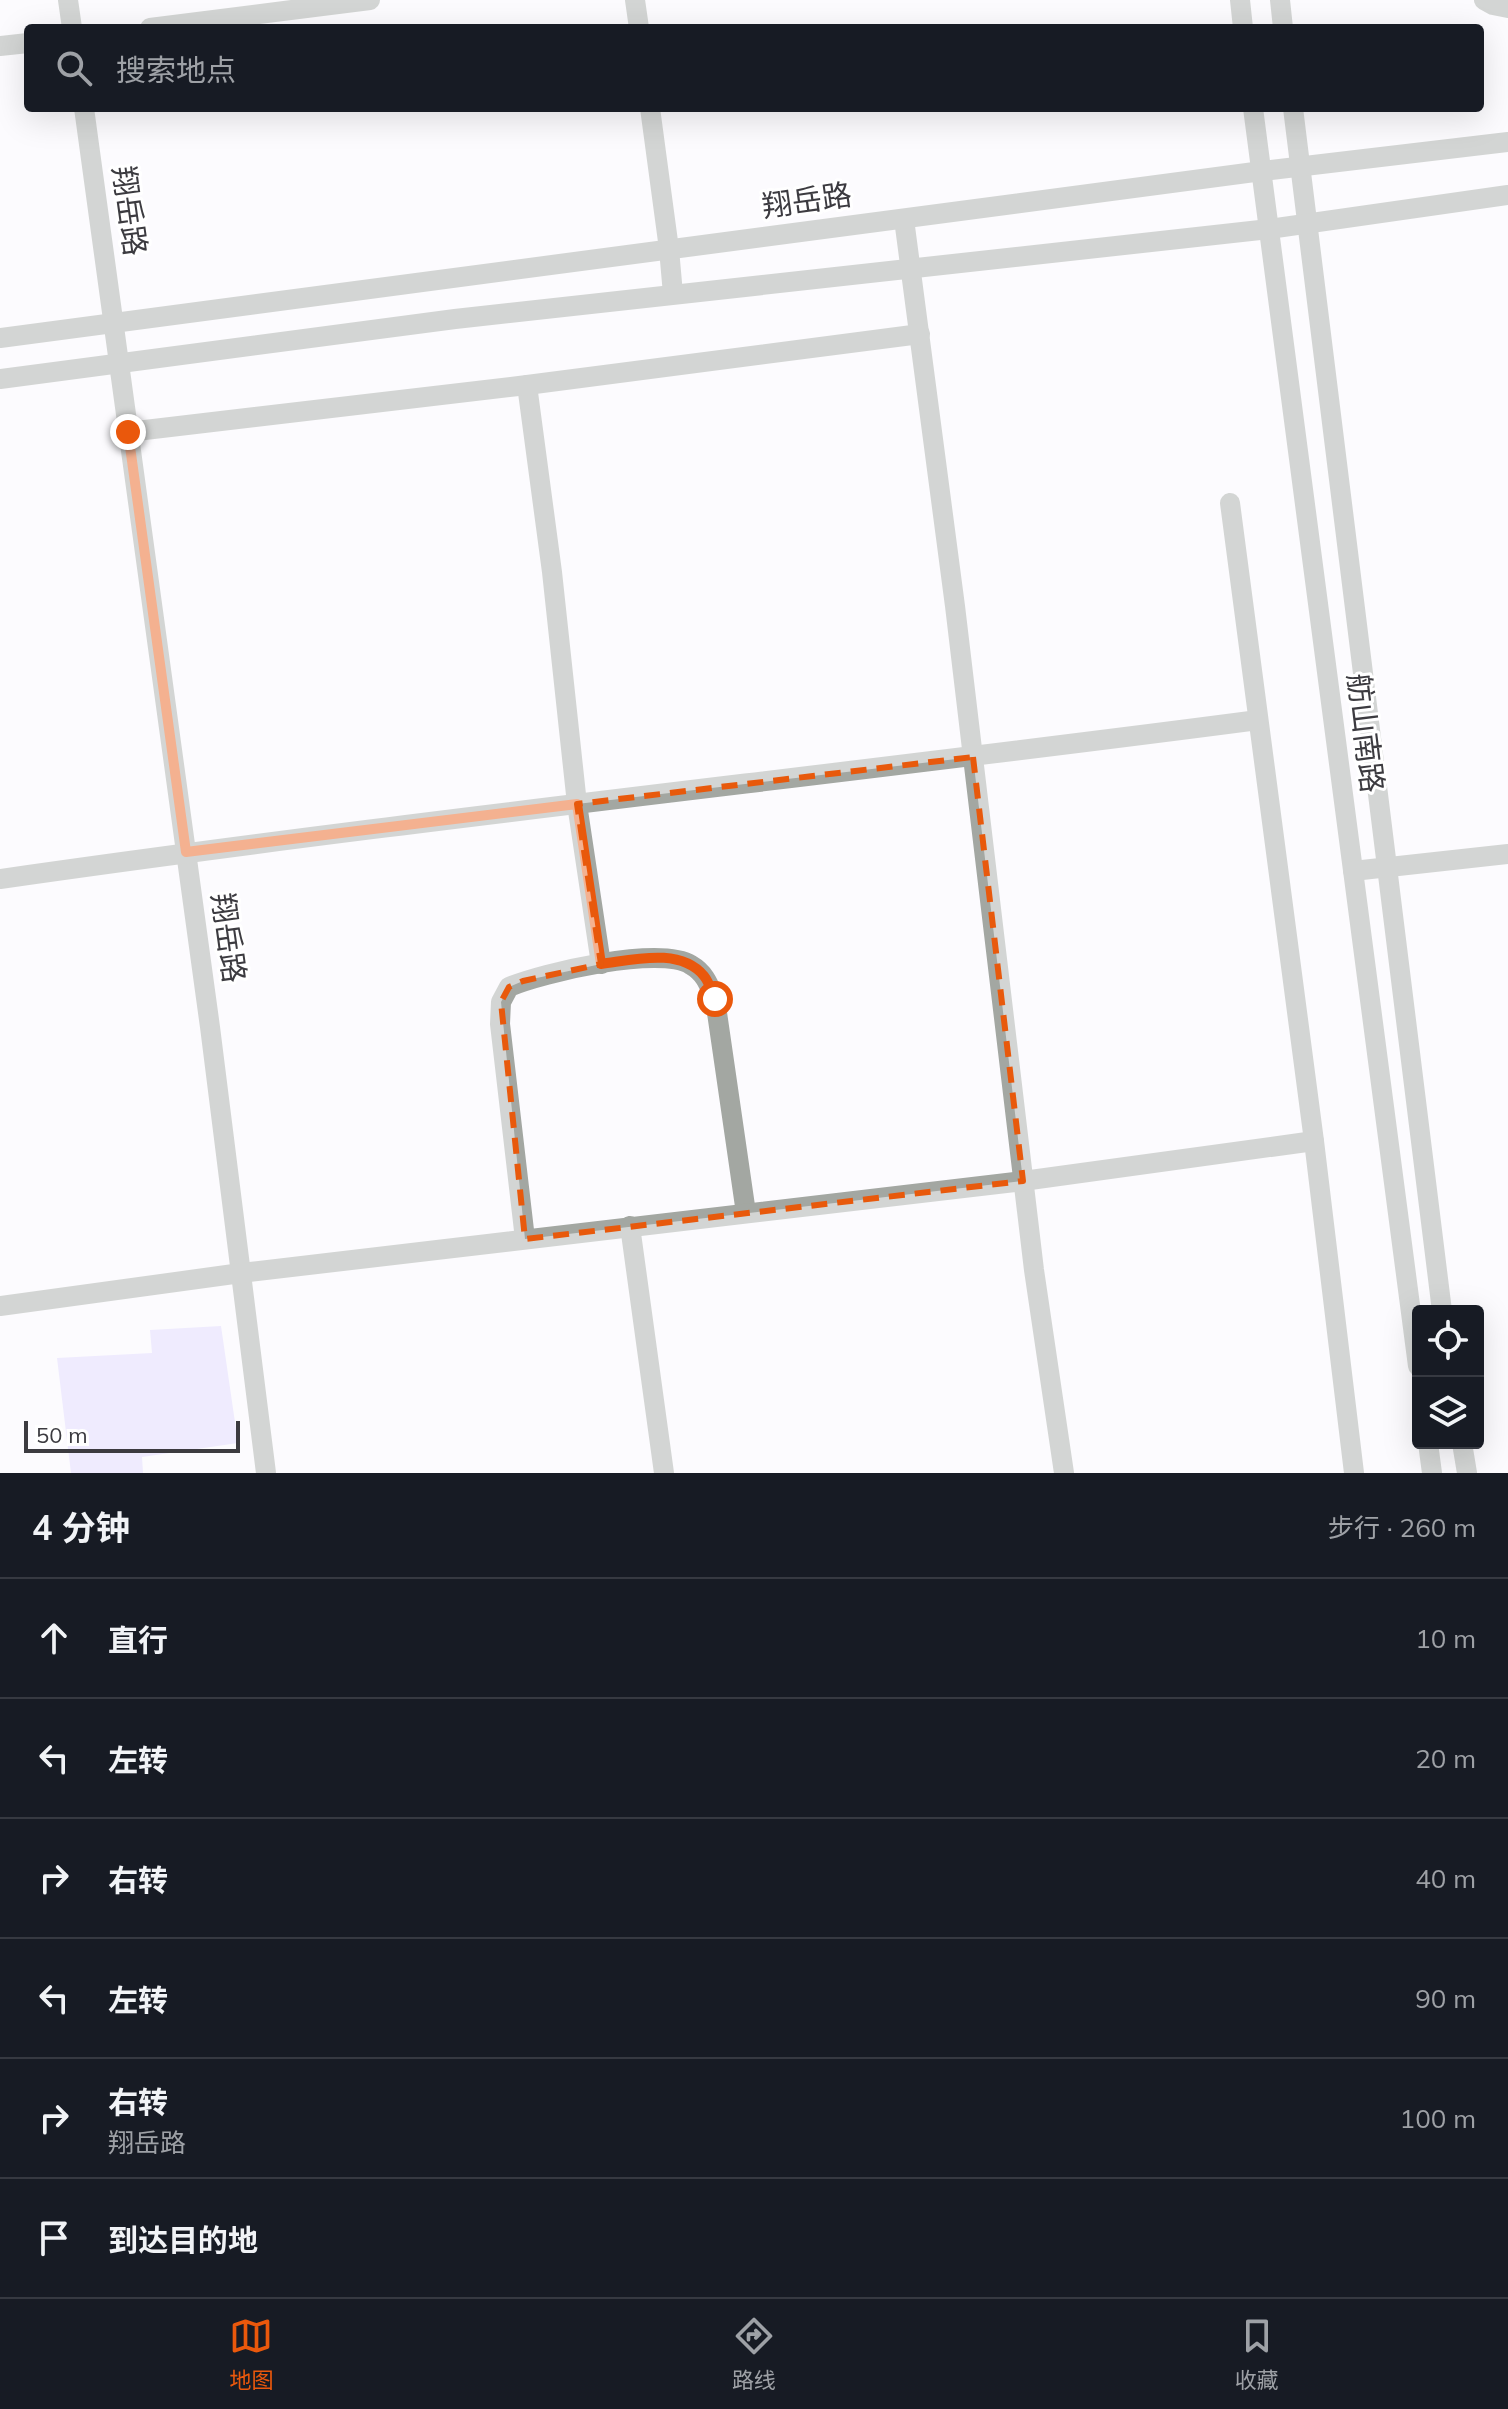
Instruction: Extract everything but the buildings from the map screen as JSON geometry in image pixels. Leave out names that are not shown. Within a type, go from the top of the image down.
[{"type":"street","points":[[68,0],[71,24]]},
{"type":"street","points":[[181,24],[370,0]]},
{"type":"street","points":[[635,0],[638,24]]},
{"type":"street","points":[[1240,0],[1243,24]]},
{"type":"street","points":[[1280,0],[1283,24]]},
{"type":"street","points":[[1484,0],[1508,8]]},
{"type":"street","points":[[0,46],[24,43]]},
{"type":"street","name":"翔岳路","points":[[85,112],[186,852],[266,1473]]},
{"type":"street","points":[[651,112],[673,294]]},
{"type":"street","name":"舫山南路","points":[[1254,112],[1412,1320]]},
{"type":"street","name":"舫山南路","points":[[1293,112],[1441,1305]]},
{"type":"street","name":"翔岳路","points":[[0,338],[1262,171],[1508,142]]},
{"type":"street","points":[[0,379],[455,319],[1269,229],[1508,195]]},
{"type":"street","points":[[904,219],[973,757],[1034,1270],[1064,1473]]},
{"type":"street","points":[[128,432],[920,334]]},
{"type":"street","points":[[527,385],[552,572],[577,804],[601,964]]},
{"type":"street","points":[[1230,503],[1314,1141],[1354,1473]]},
{"type":"street","points":[[0,879],[186,852],[1258,720]]},
{"type":"street","points":[[1353,871],[1508,854]]},
{"type":"street","points":[[525,1239],[500,1024],[501,1002],[509,987],[523,981],[601,964],[668,958],[689,963],[706,977],[715,999],[746,1213]]},
{"type":"street","points":[[0,1306],[241,1273],[1023,1181],[1314,1141]]},
{"type":"street","points":[[630,1226],[664,1473]]},
{"type":"street","points":[[1429,1449],[1432,1473]]},
{"type":"street","points":[[1463,1449],[1467,1473]]},
{"type":"highlighted area","points":[[973,757],[1023,1181],[525,1239],[501,1002],[509,987],[523,981],[601,964],[577,804]]},
{"type":"route","points":[[128,432],[186,852],[577,804],[601,964],[668,958],[689,963],[706,977],[715,999]]}]
